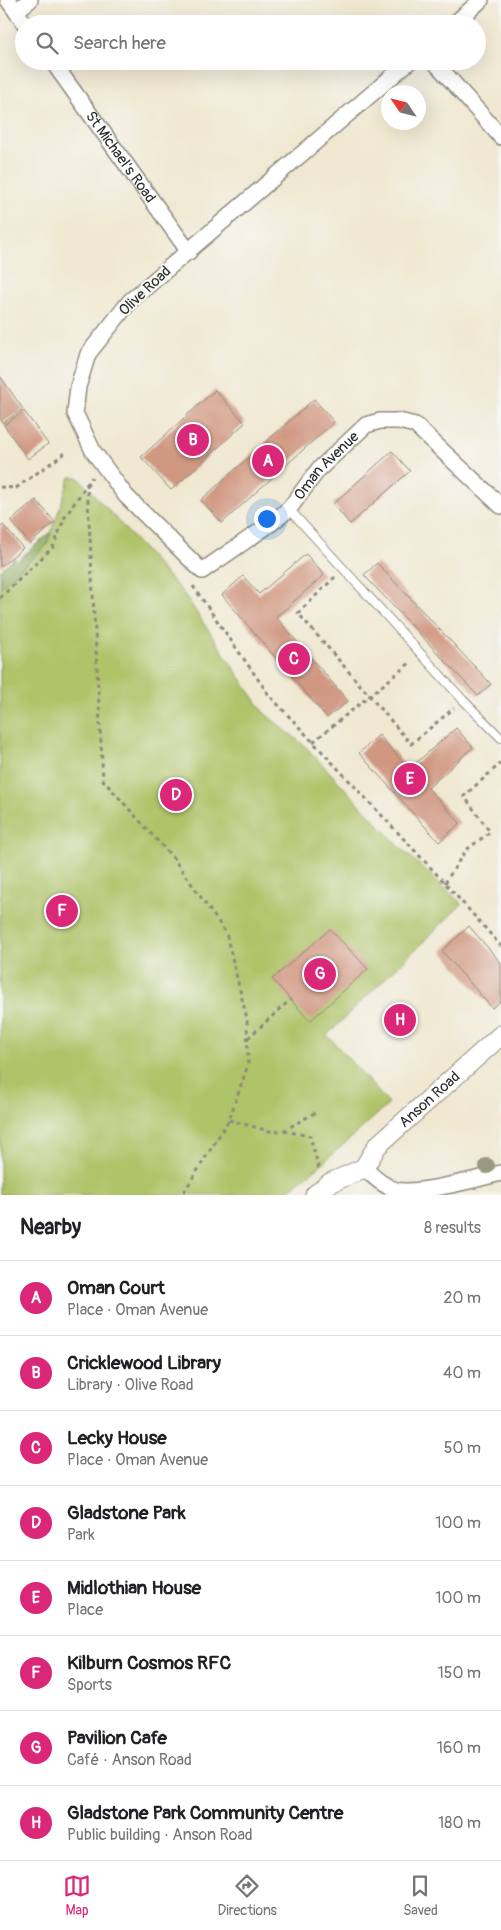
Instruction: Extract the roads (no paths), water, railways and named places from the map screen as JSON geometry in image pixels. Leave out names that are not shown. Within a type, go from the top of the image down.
[{"type":"street","points":[[12,6],[30,0]]},
{"type":"street","points":[[464,15],[481,0]]},
{"type":"street","name":"St Michael's Road","points":[[58,70],[189,252]]},
{"type":"street","name":"Olive Road","points":[[202,571],[126,496],[93,451],[75,413],[78,387],[88,354],[130,301],[400,70]]},
{"type":"street","points":[[442,70],[501,137]]},
{"type":"street","name":"Oman Avenue","points":[[202,571],[289,509],[318,470],[366,425],[380,421],[399,421],[416,425],[501,506]]},
{"type":"street","name":"Anson Road","points":[[364,1168],[377,1146],[501,1035]]},
{"type":"street","points":[[315,1195],[330,1183],[364,1168],[381,1184],[398,1191],[447,1186],[501,1174]]},
{"type":"lane","points":[[289,509],[342,570],[501,738]]},
{"type":"place","name":"Cricklewood Library","points":[[193,440]]},
{"type":"place","name":"Oman Court","points":[[268,461]]},
{"type":"place","name":"Lecky House","points":[[294,659]]},
{"type":"place","name":"Midlothian House","points":[[410,779]]},
{"type":"place","name":"Gladstone Park","points":[[176,795]]},
{"type":"place","name":"Kilburn Cosmos RFC","points":[[62,911]]},
{"type":"place","name":"Pavilion Cafe","points":[[320,974]]},
{"type":"place","name":"Gladstone Park Community Centre","points":[[400,1020]]}]
